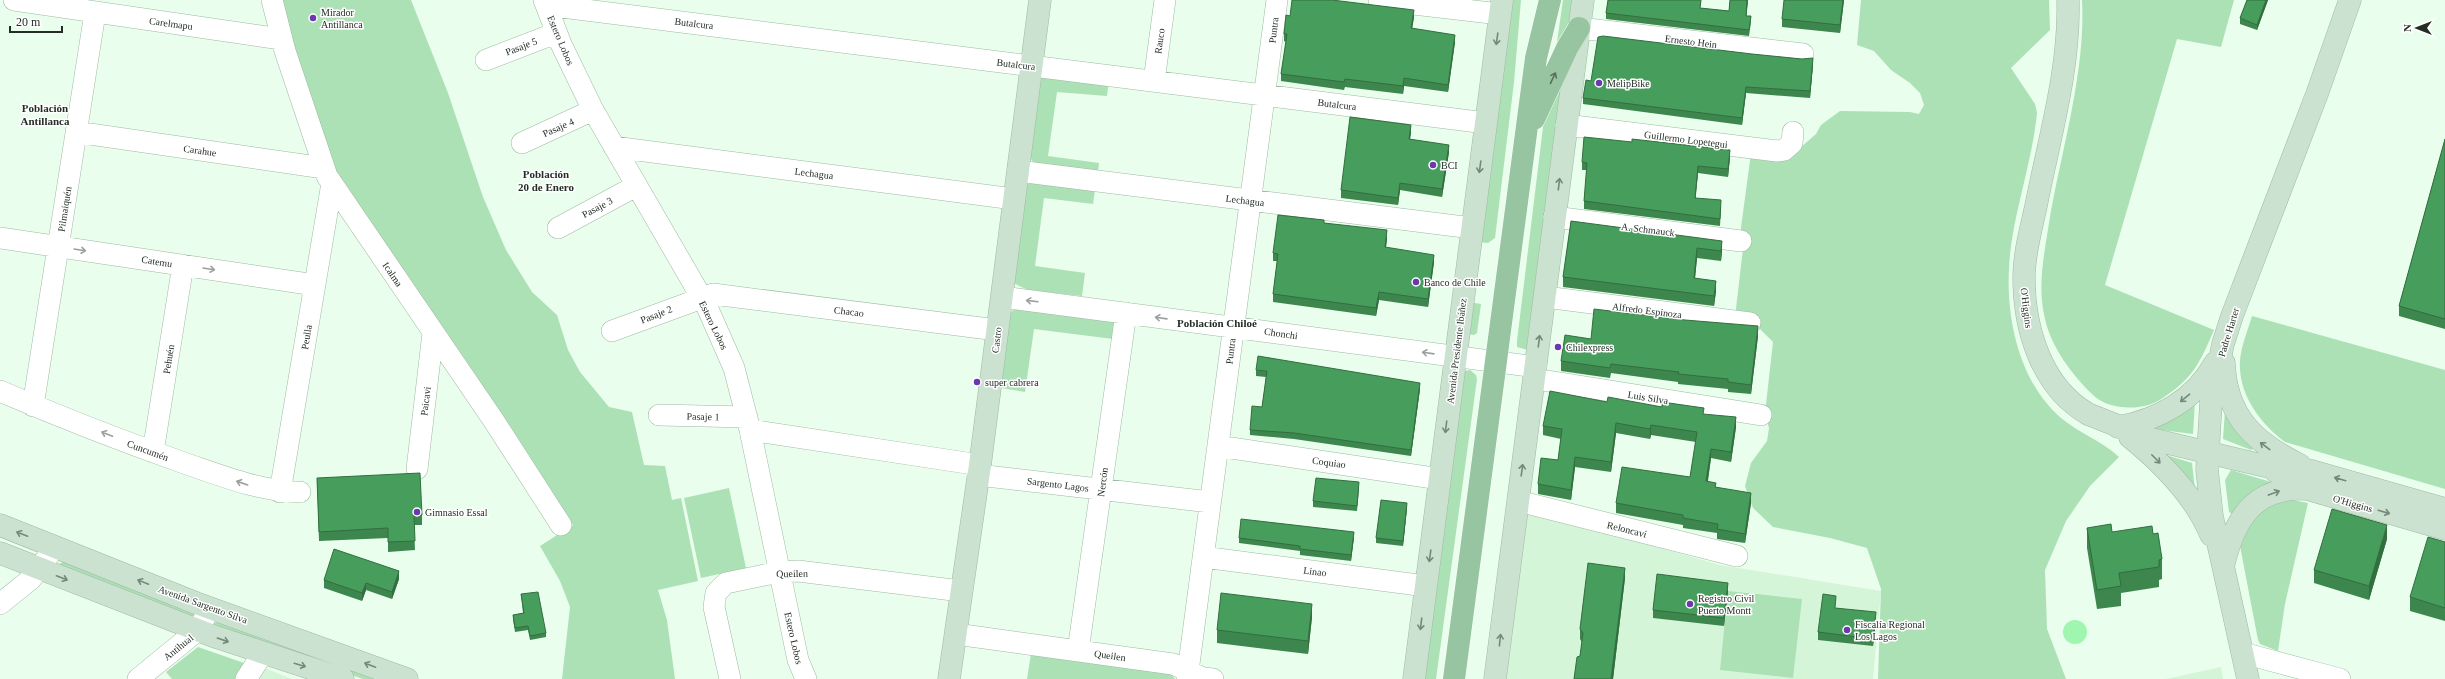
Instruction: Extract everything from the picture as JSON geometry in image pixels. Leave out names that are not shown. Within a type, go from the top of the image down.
[{"type":"main road","name":"Castro","points":[[949,679],[979,470],[1040,0]]},
{"type":"main road","points":[[1534,0],[1536,58]]},
{"type":"main road","points":[[1454,679],[1536,58],[1550,0]]},
{"type":"main road","points":[[1495,679],[1536,373],[1554,217],[1583,0]]},
{"type":"main road","name":"O'Higgins","points":[[2068,0],[2067,42],[2026,255],[2024,276],[2029,330],[2037,354],[2059,388],[2078,408],[2118,427],[2151,439],[2265,466],[2309,480],[2445,529]]},
{"type":"main road","name":"Padre Harter","points":[[2248,679],[2212,516],[2207,452],[2211,402],[2223,344],[2242,290],[2317,94],[2350,0]]},
{"type":"main road","name":"Avenida Presidente Ibáñez","points":[[1414,679],[1501,7]]},
{"type":"main road","points":[[1525,138],[1567,48],[1579,28]]},
{"type":"main road","points":[[2118,427],[2148,420],[2172,408],[2185,398],[2205,379],[2223,344]]},
{"type":"main road","points":[[2223,344],[2226,385],[2230,398],[2241,420],[2262,444],[2309,480],[2289,489],[2271,494],[2258,501],[2245,511],[2233,531],[2223,566]]},
{"type":"main road","points":[[2118,427],[2154,456],[2172,476],[2203,520],[2223,566]]},
{"type":"main road","name":"O'Higgins","points":[[2309,480],[2445,509]]},
{"type":"main road","name":"Avenida Sargento Silva","points":[[0,525],[210,608],[407,679]]},
{"type":"main road","points":[[0,553],[198,630],[343,679]]},
{"type":"street","name":"Carelmapu","points":[[14,0],[281,39]]},
{"type":"street","name":"Icalma","points":[[272,0],[281,39],[328,176],[494,421],[561,525]]},
{"type":"street","name":"Rauco","points":[[1154,81],[1165,0]]},
{"type":"street","name":"Puntra","points":[[1188,675],[1277,0]]},
{"type":"street","points":[[1379,0],[1501,7]]},
{"type":"street","name":"Butalcura","points":[[545,2],[1032,66],[1486,123]]},
{"type":"street","name":"Estero Lobos","points":[[545,2],[556,33],[594,110],[636,186],[701,297],[734,368],[748,423],[798,660],[806,679]]},
{"type":"street","name":"Pilmaiquén","points":[[33,406],[95,13]]},
{"type":"street","name":"Ernesto Hein","points":[[1579,28],[1803,54]]},
{"type":"street","name":"Pasaje 5","points":[[486,60],[556,33]]},
{"type":"street","name":"Pasaje 4","points":[[522,143],[594,110]]},
{"type":"street","name":"Guillermo Lopetegui","points":[[1566,125],[1777,151],[1784,150],[1792,143],[1793,132]]},
{"type":"street","name":"Carahue","points":[[76,132],[328,176]]},
{"type":"street","name":"Lechagua","points":[[614,147],[1014,199]]},
{"type":"street","name":"Lechagua","points":[[1018,171],[1472,228]]},
{"type":"street","name":"Peulla","points":[[290,492],[328,176]]},
{"type":"street","name":"Pasaje 3","points":[[558,228],[636,186]]},
{"type":"street","name":"A. Schmauck","points":[[1554,217],[1741,241]]},
{"type":"street","name":"Catemu","points":[[0,238],[314,285]]},
{"type":"street","name":"Pehuén","points":[[153,452],[183,265]]},
{"type":"street","name":"Chacao","points":[[701,297],[713,294],[997,330]]},
{"type":"street","name":"Pasaje 2","points":[[612,331],[701,297]]},
{"type":"street","name":"Chonchi","points":[[1002,297],[1455,356],[1496,362],[1536,373]]},
{"type":"street","name":"Alfredo Espinoza","points":[[1545,297],[1750,324]]},
{"type":"street","name":"Nercón","points":[[1078,651],[1126,313]]},
{"type":"street","name":"Paicavi","points":[[417,469],[433,333]]},
{"type":"street","name":"Luis Silva","points":[[1536,373],[1761,415]]},
{"type":"street","name":"Cuncumén","points":[[0,391],[33,406],[153,452],[251,486],[290,492]]},
{"type":"street","name":"Pasaje 1","points":[[659,415],[748,423]]},
{"type":"street","name":"Sargento Lagos","points":[[748,423],[979,470],[1101,489],[1210,502]]},
{"type":"street","name":"Coquiao","points":[[1218,446],[1440,479]]},
{"type":"street","name":"Reloncaví","points":[[1518,501],[1736,556]]},
{"type":"street","points":[[0,604],[40,569],[55,547]]},
{"type":"street","name":"Linao","points":[[1203,557],[1426,586]]},
{"type":"street","name":"Queilen","points":[[730,679],[714,608],[716,593],[726,583],[779,572],[798,571],[961,592]]},
{"type":"street","name":"Antihual","points":[[138,679],[198,630],[210,608]]},
{"type":"street","name":"Queilen","points":[[956,634],[1173,664],[1188,675],[1214,679]]},
{"type":"street","points":[[246,679],[263,653]]},
{"type":"street","points":[[2243,653],[2340,679]]},
{"type":"shaded area","points":[[281,0],[411,0],[448,93],[483,197],[506,250],[532,292],[557,315],[568,350],[580,372],[609,407],[632,412],[644,465],[665,466],[672,500],[681,498],[698,581],[658,590],[667,620],[675,679],[562,679],[570,607],[560,581],[540,546],[573,525],[338,177],[290,36]]},
{"type":"shaded area","points":[[1508,0],[1521,0],[1514,82],[1495,238],[1488,243],[1477,242]]},
{"type":"shaded area","points":[[1563,0],[1575,0],[1572,19],[1556,49]]},
{"type":"shaded area","points":[[1861,0],[2049,0],[2050,30],[2011,68],[2035,104],[2037,113],[2031,152],[2017,211],[2011,249],[2009,288],[2013,329],[2018,349],[2026,369],[2035,387],[2047,404],[2061,418],[2105,446],[2119,457],[2090,486],[2066,521],[2045,570],[2047,629],[2066,679],[1878,679],[1881,589],[1867,548],[1830,538],[1773,527],[1753,508],[1745,486],[1751,463],[1767,441],[1769,428],[1765,413],[1773,342],[1753,322],[1735,317],[1744,240],[1740,235],[1751,153],[1800,148],[1816,134],[1821,125],[1840,111],[1910,112],[1919,114],[1924,105],[1920,93],[1910,83],[1891,70],[1874,51],[1857,45]]},
{"type":"shaded area","points":[[2082,0],[2234,0],[2221,47],[2177,39],[2105,285],[2214,330],[2204,353],[2187,379],[2158,401],[2142,406],[2115,406],[2099,400],[2093,395],[2071,370],[2052,340],[2045,319],[2043,307],[2041,283],[2043,259],[2054,196],[2072,112],[2080,55]]},
{"type":"shaded area","points":[[1565,60],[1528,350],[1517,347],[1517,341],[1543,127],[1547,105]]},
{"type":"shaded area","points":[[1041,75],[1109,78],[1107,96],[1057,92],[1048,156],[1099,163],[1098,172],[1034,164],[1030,157]]},
{"type":"shaded area","points":[[1031,181],[1095,190],[1093,204],[1044,198],[1035,266],[1085,273],[1082,296],[1028,290],[1013,283],[1027,186]]},
{"type":"shaded area","points":[[1469,302],[1481,304],[1477,333],[1474,335],[1468,334]]},
{"type":"shaded area","points":[[1016,308],[1114,320],[1113,339],[1034,329],[1025,392],[1001,388],[1009,314]]},
{"type":"shaded area","points":[[2252,316],[2445,370],[2445,489],[2285,442],[2267,426],[2252,407],[2240,373],[2240,361],[2243,344]]},
{"type":"shaded area","points":[[1470,370],[1476,375],[1477,379],[1436,679],[1419,679],[1465,371]]},
{"type":"shaded area","points":[[2195,401],[2193,434],[2154,429],[2157,427]]},
{"type":"shaded area","points":[[2225,410],[2254,448],[2251,450],[2223,439]]},
{"type":"shaded area","points":[[2166,455],[2192,463],[2195,490]]},
{"type":"shaded area","points":[[2231,470],[2271,482],[2271,485],[2232,514],[2229,512],[2225,480]]},
{"type":"shaded area","points":[[729,488],[746,568],[701,578],[684,498]]},
{"type":"shaded area","points":[[2293,500],[2308,503],[2285,604],[2278,651],[2260,644],[2258,640],[2240,546],[2247,522],[2272,502]]},
{"type":"shaded area","points":[[1524,509],[1720,565],[1881,591],[1873,679],[1504,679]]},
{"type":"shaded area","points":[[63,562],[74,563],[196,614],[193,618],[57,565]]},
{"type":"shaded area","points":[[1728,591],[1802,599],[1793,678],[1720,670]]},
{"type":"shaded area","points":[[2070,620],[2080,620],[2087,627],[2087,637],[2080,644],[2070,644],[2063,637],[2063,627]]},
{"type":"shaded area","points":[[220,622],[384,679],[363,679],[228,632],[212,623]]},
{"type":"shaded area","points":[[198,647],[244,663],[246,666],[237,679],[172,679],[166,672]]},
{"type":"shaded area","points":[[1031,654],[1170,673],[1175,679],[1027,679]]},
{"type":"shaded area","points":[[262,667],[292,679],[253,679]]},
{"type":"shaded area","points":[[2221,667],[2223,679],[2166,679]]},
{"type":"building","points":[[1292,0],[1332,0],[1414,10],[1411,28],[1455,35],[1448,85],[1404,78],[1403,86],[1345,79],[1344,82],[1281,74],[1287,34],[1284,34],[1286,15],[1290,16]]},
{"type":"building","points":[[1608,0],[1701,0],[1700,8],[1729,11],[1730,0],[1747,0],[1746,16],[1751,16],[1749,30],[1606,13]]},
{"type":"building","points":[[1784,0],[1843,0],[1840,25],[1782,19]]},
{"type":"building","points":[[2247,0],[2266,0],[2257,25],[2240,18]]},
{"type":"building","points":[[1603,36],[1752,54],[1802,59],[1813,58],[1810,91],[1746,87],[1742,118],[1583,98],[1586,80],[1591,81],[1598,37]]},
{"type":"building","points":[[1350,117],[1411,125],[1409,139],[1449,145],[1442,189],[1400,183],[1398,198],[1341,190]]},
{"type":"building","points":[[1584,137],[1632,142],[1632,139],[1730,150],[1728,169],[1698,166],[1695,198],[1721,200],[1720,219],[1584,201],[1587,163],[1582,162]]},
{"type":"building","points":[[2445,139],[2445,319],[2399,306]]},
{"type":"building","points":[[1278,215],[1324,220],[1324,223],[1387,230],[1385,247],[1434,255],[1428,299],[1379,292],[1376,308],[1273,294],[1278,254],[1273,253]]},
{"type":"building","points":[[1571,221],[1722,241],[1721,251],[1697,248],[1694,278],[1716,281],[1714,296],[1563,277]]},
{"type":"building","points":[[1594,309],[1685,320],[1758,326],[1751,385],[1728,382],[1728,379],[1678,374],[1679,372],[1611,364],[1610,368],[1561,361],[1565,335],[1591,339]]},
{"type":"building","points":[[1258,356],[1420,383],[1411,450],[1294,433],[1250,430],[1252,406],[1262,407],[1267,371],[1256,370]]},
{"type":"building","points":[[1550,391],[1607,402],[1608,397],[1662,407],[1662,402],[1704,408],[1703,414],[1736,417],[1731,452],[1711,449],[1706,481],[1716,483],[1715,487],[1751,493],[1745,534],[1717,529],[1718,524],[1683,518],[1683,515],[1616,503],[1622,467],[1690,477],[1697,432],[1651,425],[1650,429],[1616,423],[1611,462],[1575,457],[1571,490],[1538,484],[1541,458],[1558,460],[1562,429],[1543,426]]},
{"type":"building","points":[[420,473],[422,515],[414,515],[415,541],[388,542],[388,528],[319,532],[317,478]]},
{"type":"building","points":[[1316,478],[1359,482],[1357,506],[1313,501]]},
{"type":"building","points":[[1381,500],[1407,503],[1403,541],[1376,538]]},
{"type":"building","points":[[2332,509],[2387,525],[2369,586],[2314,570]]},
{"type":"building","points":[[1241,519],[1354,532],[1351,555],[1300,549],[1300,546],[1239,538]]},
{"type":"building","points":[[2111,524],[2112,532],[2152,526],[2153,534],[2158,533],[2162,559],[2159,560],[2159,567],[2119,573],[2121,586],[2097,590],[2087,528]]},
{"type":"building","points":[[2428,537],[2445,542],[2445,608],[2410,597]]},
{"type":"building","points":[[334,549],[399,571],[392,592],[366,583],[362,593],[324,580]]},
{"type":"building","points":[[1588,563],[1625,568],[1611,679],[1574,679],[1577,657],[1580,656],[1583,633],[1580,629]]},
{"type":"building","name":"Registro Civil Puerto Montt","points":[[1657,574],[1728,583],[1724,618],[1653,610]]},
{"type":"building","points":[[538,592],[546,633],[530,636],[528,626],[515,628],[513,615],[524,613],[521,594]]},
{"type":"building","points":[[1221,593],[1312,604],[1308,641],[1217,630]]},
{"type":"building","name":"Fiscalía Regional Los Lagos","points":[[1823,594],[1836,596],[1835,608],[1876,612],[1873,639],[1818,632]]},
{"type":"place","name":"Mirador Antillanca","points":[[313,18]]},
{"type":"place","name":"MelipBike","points":[[1599,83]]},
{"type":"place","name":"BCI","points":[[1433,165]]},
{"type":"place","name":"Banco de Chile","points":[[1416,282]]},
{"type":"place","name":"Chilexpress","points":[[1558,347]]},
{"type":"place","name":"super cabrera","points":[[977,382]]},
{"type":"place","name":"Gimnasio Essal","points":[[417,512]]},
{"type":"place","name":"Registro Civil Puerto Montt","points":[[1690,604]]},
{"type":"place","name":"Fiscalía Regional Los Lagos","points":[[1847,630]]},
{"type":"district","name":"Población Antillanca","points":[[45,114]]},
{"type":"district","name":"Población 20 de Enero","points":[[546,180]]},
{"type":"district","name":"Población Chiloé","points":[[1217,323]]}]
